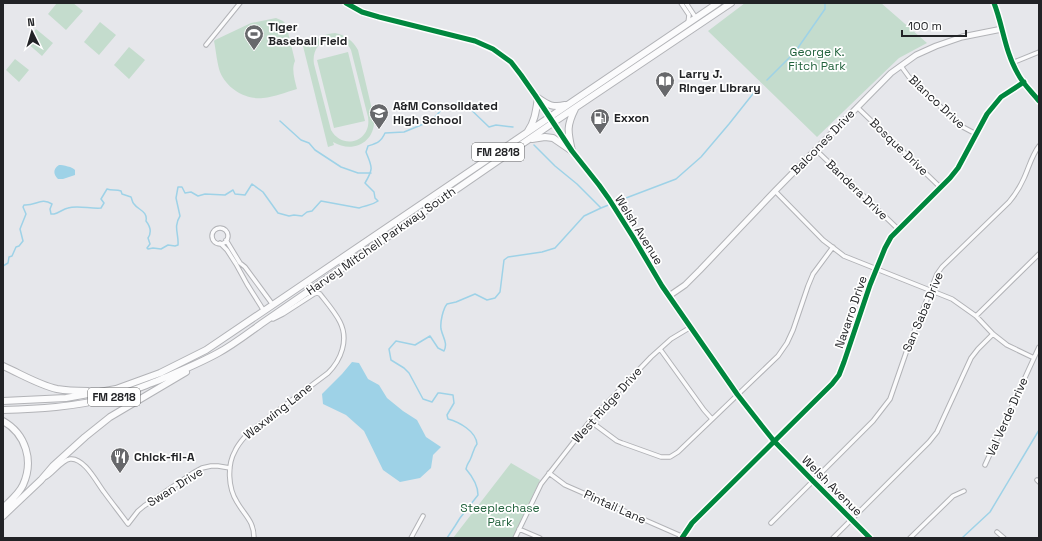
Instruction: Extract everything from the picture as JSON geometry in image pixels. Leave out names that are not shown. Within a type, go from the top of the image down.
[{"type":"highway","name":"Harvey Mitchell Parkway South","points":[[552,120],[569,104],[718,3]]},
{"type":"highway","name":"Harvey Mitchell Parkway South","points":[[3,401],[66,398],[116,388],[160,373],[206,350],[552,120],[575,108],[731,3]]},
{"type":"highway","points":[[693,28],[696,18]]},
{"type":"highway","points":[[569,104],[558,106],[548,105],[538,98],[534,119],[528,136],[553,138],[572,152]]},
{"type":"highway","points":[[572,152],[568,131],[570,118],[575,108]]},
{"type":"highway","name":"Harvey Mitchell Parkway South","points":[[3,410],[28,410],[89,403],[110,398],[182,371],[218,353],[323,282],[528,136]]},
{"type":"highway","points":[[3,517],[69,451],[110,417],[218,353]]},
{"type":"highway","points":[[3,366],[45,385],[56,388],[81,391],[116,388]]},
{"type":"highway","points":[[3,421],[14,428],[22,439],[27,451],[28,464],[28,471],[24,485],[3,508]]},
{"type":"main road","name":"Welsh Avenue","points":[[346,3],[373,16],[469,39],[487,46],[511,62],[538,98],[572,152],[614,206],[662,286],[737,394],[774,441],[870,538]]},
{"type":"main road","points":[[994,3],[1012,63],[1018,74],[1039,101]]},
{"type":"main road","name":"Balcones Drive","points":[[669,296],[685,285],[891,73],[916,55],[936,46],[962,37],[1002,29]]},
{"type":"street","points":[[206,45],[240,3]]},
{"type":"street","points":[[681,3],[689,14],[688,23]]},
{"type":"street","points":[[686,3],[696,18]]},
{"type":"street","points":[[1012,63],[1039,52]]},
{"type":"street","name":"Blanco Drive","points":[[901,66],[909,77],[961,126],[976,134]]},
{"type":"street","name":"Navarro Drive","points":[[684,538],[692,523],[832,384],[839,375],[876,269],[891,237],[941,188],[958,168],[986,114],[1001,97],[1024,82]]},
{"type":"street","name":"Bosque Drive","points":[[857,107],[941,188]]},
{"type":"street","name":"San Saba Drive","points":[[771,523],[873,421],[890,399],[908,347],[937,274],[1009,202],[1017,192],[1035,150],[1039,146]]},
{"type":"street","name":"Bandera Drive","points":[[816,150],[898,229]]},
{"type":"street","points":[[775,192],[823,240],[844,256],[952,299],[976,316],[993,334],[1007,345],[1034,358]]},
{"type":"street","points":[[220,244],[226,240],[228,235],[222,228],[215,229],[212,233],[212,238],[215,242],[227,250],[246,284],[264,311]]},
{"type":"street","points":[[226,240],[240,263],[246,267],[273,305]]},
{"type":"street","points":[[590,420],[622,444],[661,457],[670,457],[678,452],[778,356],[794,330],[813,274],[833,247]]},
{"type":"street","points":[[976,316],[1039,254]]},
{"type":"street","points":[[261,324],[283,314],[314,294],[320,294],[323,282]]},
{"type":"street","name":"Waxwing Lane","points":[[254,538],[252,526],[234,497],[230,480],[230,468],[234,452],[248,433],[328,373],[338,362],[344,340],[343,330],[338,317],[320,294]]},
{"type":"street","name":"West Ridge Drive","points":[[515,538],[536,492],[590,420],[660,349],[671,339],[691,327]]},
{"type":"street","points":[[833,538],[929,442],[937,432],[971,358],[993,334]]},
{"type":"street","name":"Val Verde Drive","points":[[985,465],[1039,347]]},
{"type":"street","points":[[660,349],[712,419]]},
{"type":"street","name":"Swan Drive","points":[[41,480],[50,475],[68,459],[76,459],[88,470],[128,524],[144,506],[202,468],[211,466],[230,468]]},
{"type":"street","name":"Pintail Lane","points":[[549,473],[565,485],[684,538]]},
{"type":"street","points":[[910,538],[952,496],[964,491]]},
{"type":"street","points":[[412,538],[422,516]]},
{"type":"street","points":[[519,529],[540,538]]},
{"type":"street","points":[[997,532],[1004,538]]},
{"type":"green space","points":[[57,3],[73,3],[83,11],[66,30],[48,14]]},
{"type":"green space","name":"George K. Fitch Park","points":[[745,3],[881,3],[927,43],[899,58],[817,137],[708,31]]},
{"type":"green space","name":"Tiger Baseball Field","points":[[276,18],[286,24],[295,61],[293,71],[297,89],[276,96],[263,98],[244,95],[227,84],[223,78],[219,68],[214,41],[251,23]]},
{"type":"green space","points":[[100,22],[116,35],[99,55],[84,42]]},
{"type":"green space","points":[[36,29],[53,43],[42,56],[26,42]]},
{"type":"green space","points":[[335,33],[346,37],[358,50],[374,118],[374,126],[371,134],[362,144],[355,146],[348,147],[333,142],[334,145],[328,147],[303,46],[309,44],[310,48],[318,39]],"holes":[[[330,39],[343,41],[351,50],[368,117],[366,132],[356,140],[342,140],[331,130],[314,64],[314,55],[317,48],[322,42]]]},
{"type":"green space","points":[[129,47],[145,60],[129,79],[114,65]]},
{"type":"green space","points":[[348,52],[365,121],[334,128],[317,60]]},
{"type":"green space","points":[[15,59],[29,70],[19,82],[6,70]]},
{"type":"green space","name":"Steeplechase Park","points":[[511,463],[540,480],[513,538],[453,538]]},
{"type":"water","points":[[59,165],[68,166],[74,169],[75,175],[58,179],[54,172]]},
{"type":"water","points":[[352,362],[359,363],[368,379],[379,385],[387,398],[417,420],[426,437],[441,447],[433,455],[431,468],[420,478],[400,482],[383,470],[364,431],[346,415],[323,404],[322,394]]},
{"type":"waterway","points":[[767,80],[795,52],[825,9],[825,3]]},
{"type":"waterway","points":[[447,538],[478,495],[474,481],[466,469],[477,444],[476,439],[474,435],[466,428],[457,422],[448,419],[447,415],[454,403],[453,395],[438,393],[432,402],[423,399],[409,373],[391,360],[389,349],[396,341],[415,345],[430,336],[438,348],[444,351],[445,343],[441,323],[443,312],[447,304],[475,294],[487,300],[495,298],[500,292],[504,260],[508,257],[542,252],[555,248],[584,216],[676,179],[701,157],[760,87]]},
{"type":"waterway","points":[[3,266],[8,263],[9,257],[12,256],[16,247],[23,241],[20,229],[26,214],[23,207],[24,205],[45,201],[52,204],[50,209],[51,214],[72,207],[101,208],[104,203],[101,199],[107,189],[121,191],[122,194],[131,197],[133,203],[146,215],[146,221],[150,231],[148,238],[150,244],[147,248],[161,249],[168,245],[178,245],[177,224],[180,216],[176,198],[178,187],[182,187],[185,193],[191,192],[198,196],[205,194],[225,195],[233,190],[235,194],[245,195],[252,184],[263,192],[278,213],[289,216],[302,216],[307,212],[312,211],[321,201],[359,208],[378,201],[375,198],[374,192],[365,183],[371,171],[370,161],[366,152],[368,146],[378,142],[385,133],[404,132],[431,121],[447,104],[453,105],[460,101],[463,102],[489,127],[496,125],[513,127]]},
{"type":"waterway","points":[[280,121],[301,140],[309,143],[315,150],[341,167],[358,173],[371,173]]},
{"type":"waterway","points":[[534,145],[601,208]]},
{"type":"waterway","points":[[962,538],[990,512],[1039,430]]},
{"type":"cycle path","points":[[346,3],[362,12],[475,41],[493,49],[511,62],[572,151],[609,199],[662,286],[737,394],[774,441],[870,538]]},
{"type":"cycle path","points":[[994,3],[1007,48],[1014,66],[1022,81],[1039,101]]},
{"type":"cycle path","points":[[682,538],[692,523],[832,384],[839,375],[870,285],[891,237],[950,178],[958,168],[987,114],[1001,97],[1024,82]]},
{"type":"place","name":"Tiger Baseball Field","points":[[254,51]]},
{"type":"place","name":"Larry J. Ringer Library","points":[[665,98]]},
{"type":"place","name":"A&M Consolidated High School","points":[[379,130]]},
{"type":"place","name":"Exxon","points":[[600,135]]},
{"type":"place","name":"Chick-fil-A","points":[[120,474]]}]
